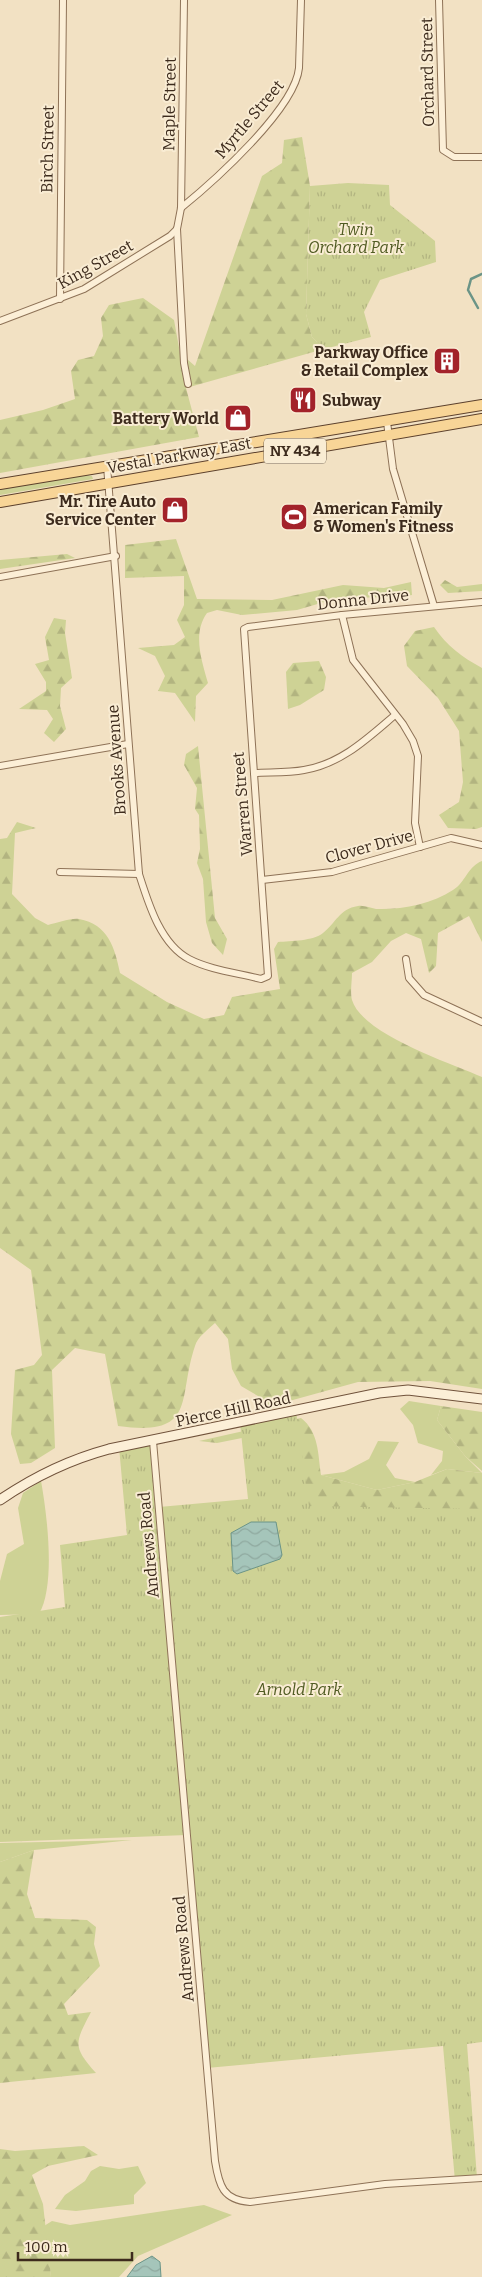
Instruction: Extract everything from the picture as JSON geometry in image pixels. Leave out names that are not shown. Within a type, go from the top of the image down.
[{"type":"main road","name":"Vestal Parkway East","points":[[0,484],[482,405]]},
{"type":"main road","name":"Vestal Parkway East","points":[[0,502],[108,482],[482,420]]},
{"type":"street","name":"Birch Street","points":[[60,299],[63,0]]},
{"type":"street","name":"Maple Street","points":[[181,208],[184,0]]},
{"type":"street","name":"Myrtle Street","points":[[181,208],[213,182],[250,143],[292,92],[298,80],[301,0]]},
{"type":"street","name":"Orchard Street","points":[[439,0],[443,150],[454,157],[482,157]]},
{"type":"street","points":[[181,208],[177,229],[184,363],[188,384]]},
{"type":"street","name":"King Street","points":[[0,321],[84,289],[170,236],[177,229]]},
{"type":"street","points":[[387,422],[395,478],[434,606]]},
{"type":"street","name":"Brooks Avenue","points":[[107,466],[116,556],[128,744],[139,874],[164,934],[174,947],[188,959],[263,979]]},
{"type":"street","points":[[0,577],[116,556]]},
{"type":"street","name":"Donna Drive","points":[[248,627],[342,615],[482,602]]},
{"type":"street","points":[[342,615],[353,660],[413,741],[418,756],[414,810],[420,847]]},
{"type":"street","name":"Warren Street","points":[[248,627],[244,629],[243,637],[268,968],[268,976],[263,979]]},
{"type":"street","points":[[254,774],[304,770],[325,764],[345,755],[395,715]]},
{"type":"street","points":[[0,766],[128,744]]},
{"type":"street","name":"Clover Drive","points":[[262,880],[332,872],[451,838],[482,845]]},
{"type":"street","points":[[60,872],[139,874]]},
{"type":"street","points":[[406,959],[408,978],[424,995],[482,1022]]},
{"type":"street","name":"Pierce Hill Road","points":[[0,1500],[53,1467],[74,1459],[380,1393],[408,1390],[482,1399]]},
{"type":"street","name":"Andrews Road","points":[[153,1441],[215,2161],[222,2189],[230,2197],[239,2201],[250,2202],[385,2184],[482,2178]]},
{"type":"green space","points":[[302,137],[310,186],[306,314],[312,337],[324,349],[186,388],[199,437],[0,473],[0,420],[43,410],[75,399],[71,371],[78,360],[94,356],[103,336],[101,318],[109,305],[143,298],[174,320],[180,353],[195,366],[262,176],[282,163],[284,140]]},
{"type":"green space","name":"Twin Orchard Park","points":[[348,183],[389,185],[390,205],[435,241],[436,262],[380,280],[364,312],[371,337],[324,349],[312,337],[306,314],[310,186]]},
{"type":"green space","points":[[85,475],[92,476],[93,479],[0,495],[0,489]]},
{"type":"green space","points":[[176,539],[197,599],[272,600],[343,585],[384,588],[411,582],[412,595],[402,597],[338,598],[297,610],[242,615],[217,610],[207,613],[202,621],[199,639],[201,657],[208,683],[196,696],[195,722],[175,693],[158,691],[165,676],[155,656],[138,648],[174,645],[185,637],[177,620],[184,605],[184,576],[125,578],[125,545]]},
{"type":"green space","points":[[67,554],[75,558],[0,569],[0,560]]},
{"type":"green space","points":[[445,580],[457,587],[482,584],[482,591],[448,593],[440,585]]},
{"type":"green space","points":[[54,618],[66,620],[65,633],[72,678],[61,688],[60,706],[66,729],[54,742],[44,733],[53,719],[47,710],[19,709],[46,691],[46,682],[35,664],[49,660],[45,637]]},
{"type":"green space","points":[[434,627],[455,650],[482,668],[482,827],[476,829],[448,828],[439,815],[459,802],[463,782],[459,731],[438,698],[407,666],[404,646],[415,631]]},
{"type":"green space","points":[[319,661],[326,677],[324,690],[300,705],[288,709],[286,672],[293,663]]},
{"type":"green space","points":[[198,746],[215,918],[227,939],[223,955],[212,943],[206,922],[203,879],[197,863],[200,849],[199,815],[195,809],[197,788],[184,765],[186,754]]},
{"type":"green space","points":[[17,822],[36,828],[15,833],[12,894],[35,918],[48,925],[79,919],[97,926],[109,938],[116,955],[120,973],[167,1002],[204,1019],[224,1015],[232,997],[280,989],[274,949],[278,942],[319,936],[342,913],[352,908],[365,906],[376,909],[396,908],[436,899],[457,887],[473,867],[482,861],[482,942],[469,916],[438,933],[436,966],[429,973],[421,939],[406,933],[391,941],[372,962],[352,973],[351,990],[352,1000],[359,1012],[389,1036],[482,1077],[482,1389],[430,1381],[358,1382],[264,1408],[258,1396],[241,1386],[232,1369],[228,1339],[215,1323],[196,1343],[180,1410],[173,1419],[161,1426],[144,1428],[118,1426],[105,1354],[75,1348],[52,1370],[55,1448],[31,1463],[20,1464],[11,1434],[15,1370],[34,1365],[42,1355],[31,1270],[0,1248],[0,839],[7,838]]},
{"type":"green space","points":[[409,1401],[441,1406],[437,1420],[465,1456],[482,1473],[447,1469],[431,1475],[442,1461],[443,1451],[418,1443],[413,1425],[400,1409]]},
{"type":"green space","points":[[441,1406],[482,1412],[482,1471],[465,1456],[437,1420]]},
{"type":"green space","name":"Arnold Park","points":[[296,1411],[309,1506],[482,1509],[482,2042],[467,2044],[477,2178],[455,2181],[443,2046],[207,2068],[187,1835],[0,1842],[0,1617],[65,1607],[60,1545],[127,1535],[119,1447],[153,1441],[159,1507],[248,1499],[240,1423]]},
{"type":"green space","points":[[301,1418],[311,1430],[317,1444],[321,1475],[377,1490],[415,1482],[447,1469],[482,1473],[482,1539],[309,1551],[252,1436],[217,1443],[199,1441]]},
{"type":"green space","points":[[378,1441],[399,1442],[386,1465],[395,1478],[415,1482],[377,1490],[321,1475],[344,1472],[369,1459]]},
{"type":"green space","points":[[41,1481],[49,1549],[49,1568],[44,1601],[39,1614],[0,1615],[0,1581],[7,1554],[24,1544],[18,1508],[23,1493]]},
{"type":"green space","points":[[132,1840],[34,1850],[0,1862],[0,1843]]},
{"type":"green space","points":[[34,1850],[27,1894],[35,1918],[87,1920],[96,1927],[94,1944],[100,1966],[64,2004],[68,2015],[91,2012],[78,2044],[83,2056],[96,2073],[0,2083],[0,1862]]},
{"type":"green space","points":[[84,2146],[98,2155],[48,2166],[32,2175],[43,2204],[51,2277],[0,2277],[0,2149],[15,2151]]},
{"type":"green space","points":[[100,2166],[119,2169],[138,2166],[146,2183],[134,2195],[134,2204],[76,2211],[55,2209],[65,2195],[85,2181],[91,2171]]},
{"type":"green space","points":[[204,2205],[232,2215],[138,2256],[119,2277],[51,2277],[44,2226],[52,2221],[70,2225]]},
{"type":"water","points":[[251,1522],[276,1522],[282,1555],[280,1559],[237,1574],[233,1571],[231,1533]]},
{"type":"water","points":[[152,2256],[160,2262],[161,2277],[127,2277],[136,2265]]},
{"type":"waterway","points":[[478,308],[468,290],[471,279],[482,274]]},
{"type":"place","name":"Parkway Office & Retail Complex","points":[[447,361]]},
{"type":"place","name":"Subway","points":[[303,400]]},
{"type":"place","name":"Battery World","points":[[238,418]]},
{"type":"place","name":"Mr. Tire Auto Service Center","points":[[175,510]]},
{"type":"place","name":"American Family & Women's Fitness","points":[[294,517]]}]
